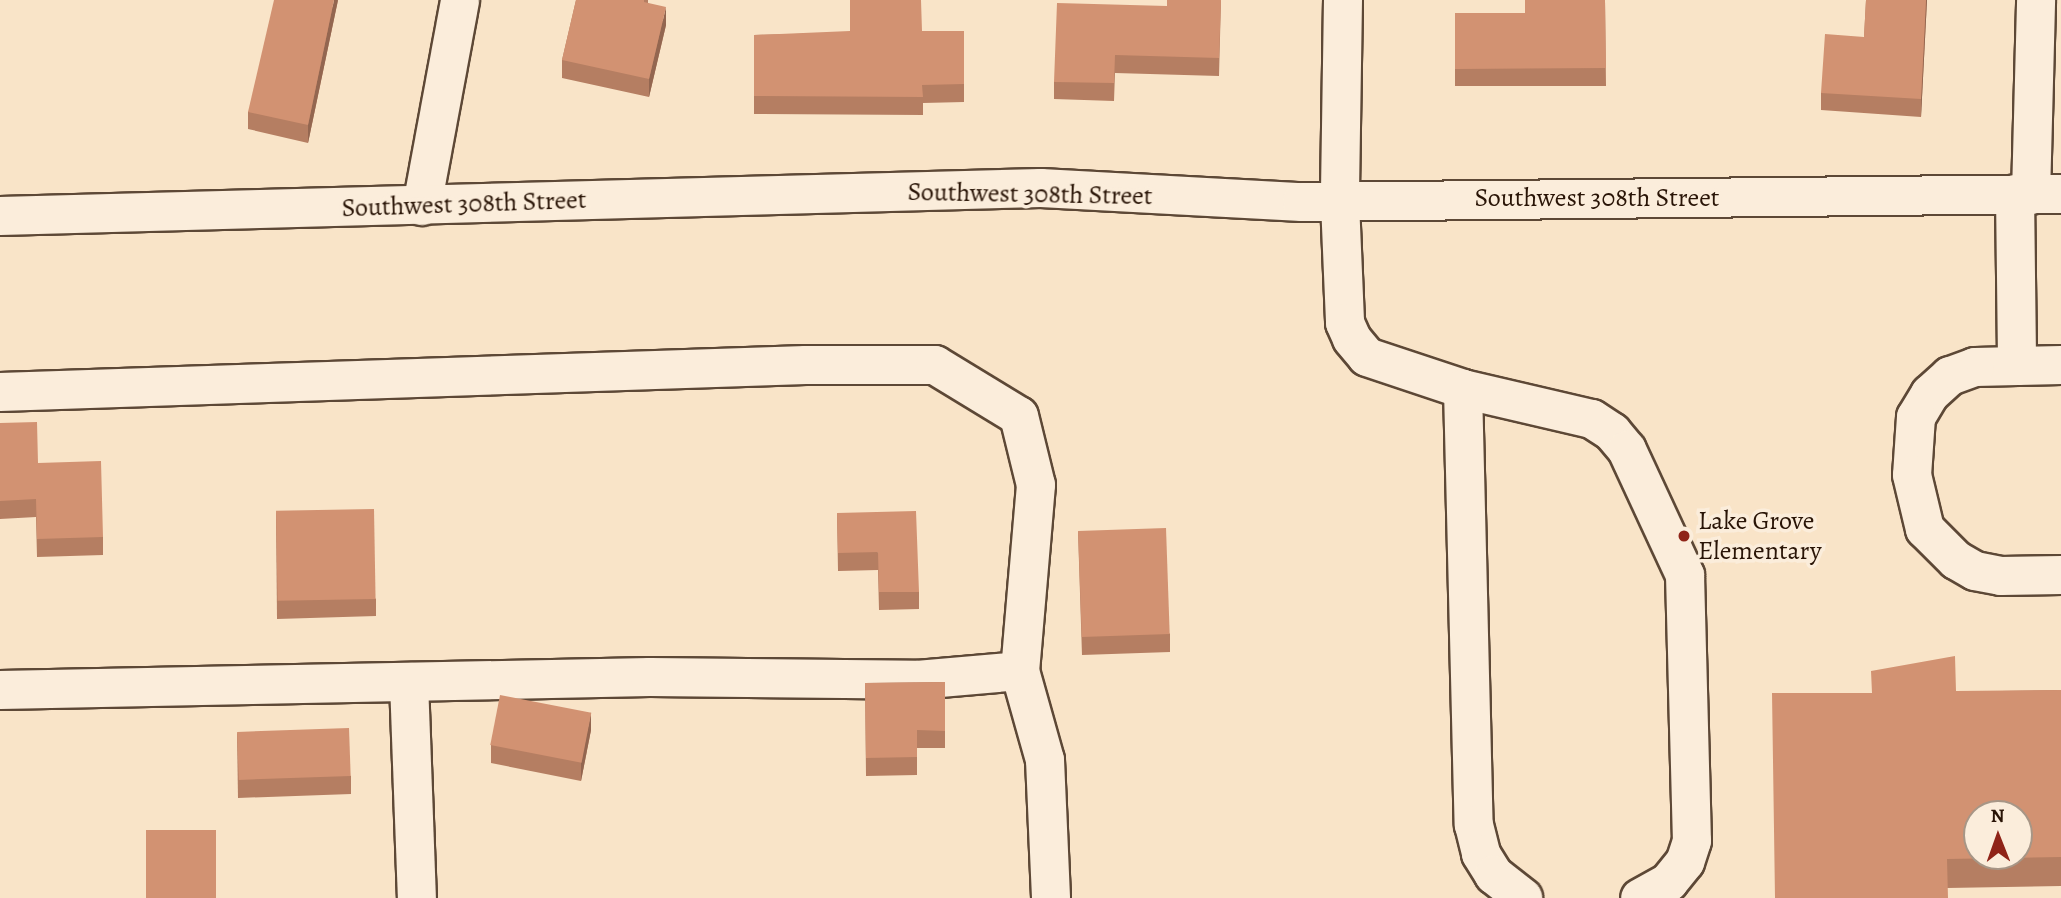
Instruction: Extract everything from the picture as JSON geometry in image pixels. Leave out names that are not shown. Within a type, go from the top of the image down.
[{"type":"street","points":[[422,206],[460,0]]},
{"type":"street","points":[[1343,0],[1340,202],[1345,313],[1352,339],[1367,357],[1463,389],[1554,407],[1592,419],[1612,432],[1627,450],[1685,575],[1692,841],[1685,862],[1669,882],[1640,898]]},
{"type":"street","points":[[2017,366],[2036,194],[2036,0]]},
{"type":"street","name":"Southwest 308th Street","points":[[0,216],[1041,188],[1340,202],[2036,194]]},
{"type":"street","points":[[0,392],[806,365],[935,365],[1019,416],[1036,485],[1020,671],[1045,760],[1051,898]]},
{"type":"street","points":[[2061,365],[1975,367],[1950,376],[1930,394],[1916,417],[1912,444],[1917,504],[1925,528],[1956,560],[1975,571],[2001,576],[2061,575]]},
{"type":"street","points":[[1463,389],[1474,825],[1480,854],[1494,875],[1523,898]]},
{"type":"street","points":[[0,690],[650,677],[917,680],[1020,671]]},
{"type":"street","points":[[409,682],[417,898]]},
{"type":"building","points":[[274,0],[334,0],[308,125],[248,112]]},
{"type":"building","points":[[576,0],[644,0],[666,7],[649,79],[562,60]]},
{"type":"building","points":[[850,0],[921,0],[922,31],[964,31],[964,84],[922,85],[923,97],[754,96],[754,35],[850,31]]},
{"type":"building","points":[[1167,0],[1221,0],[1219,58],[1115,55],[1114,83],[1054,82],[1057,3],[1167,6]]},
{"type":"building","points":[[1525,0],[1605,0],[1606,68],[1455,69],[1455,13],[1525,13]]},
{"type":"building","points":[[1866,0],[1926,0],[1921,99],[1821,93],[1825,34],[1864,37]]},
{"type":"building","points":[[37,422],[38,463],[101,461],[103,537],[37,539],[36,499],[0,501],[0,423]]},
{"type":"building","points":[[374,509],[376,599],[278,601],[276,511]]},
{"type":"building","points":[[916,511],[919,592],[879,592],[878,552],[838,553],[837,513]]},
{"type":"building","points":[[1166,528],[1170,634],[1082,637],[1078,531]]},
{"type":"building","points":[[1955,656],[1956,691],[2061,690],[2061,857],[2033,857],[2033,800],[1963,800],[1963,859],[1947,859],[1948,898],[1775,898],[1772,693],[1872,693],[1871,671]]},
{"type":"building","points":[[945,682],[945,731],[917,730],[917,757],[866,758],[865,683]]},
{"type":"building","points":[[500,695],[591,713],[582,763],[490,745]]},
{"type":"building","points":[[349,728],[351,776],[239,780],[237,732]]},
{"type":"building","points":[[146,830],[216,830],[216,898],[146,898]]},
{"type":"place","name":"Lake Grove Elementary","points":[[1684,536]]}]
